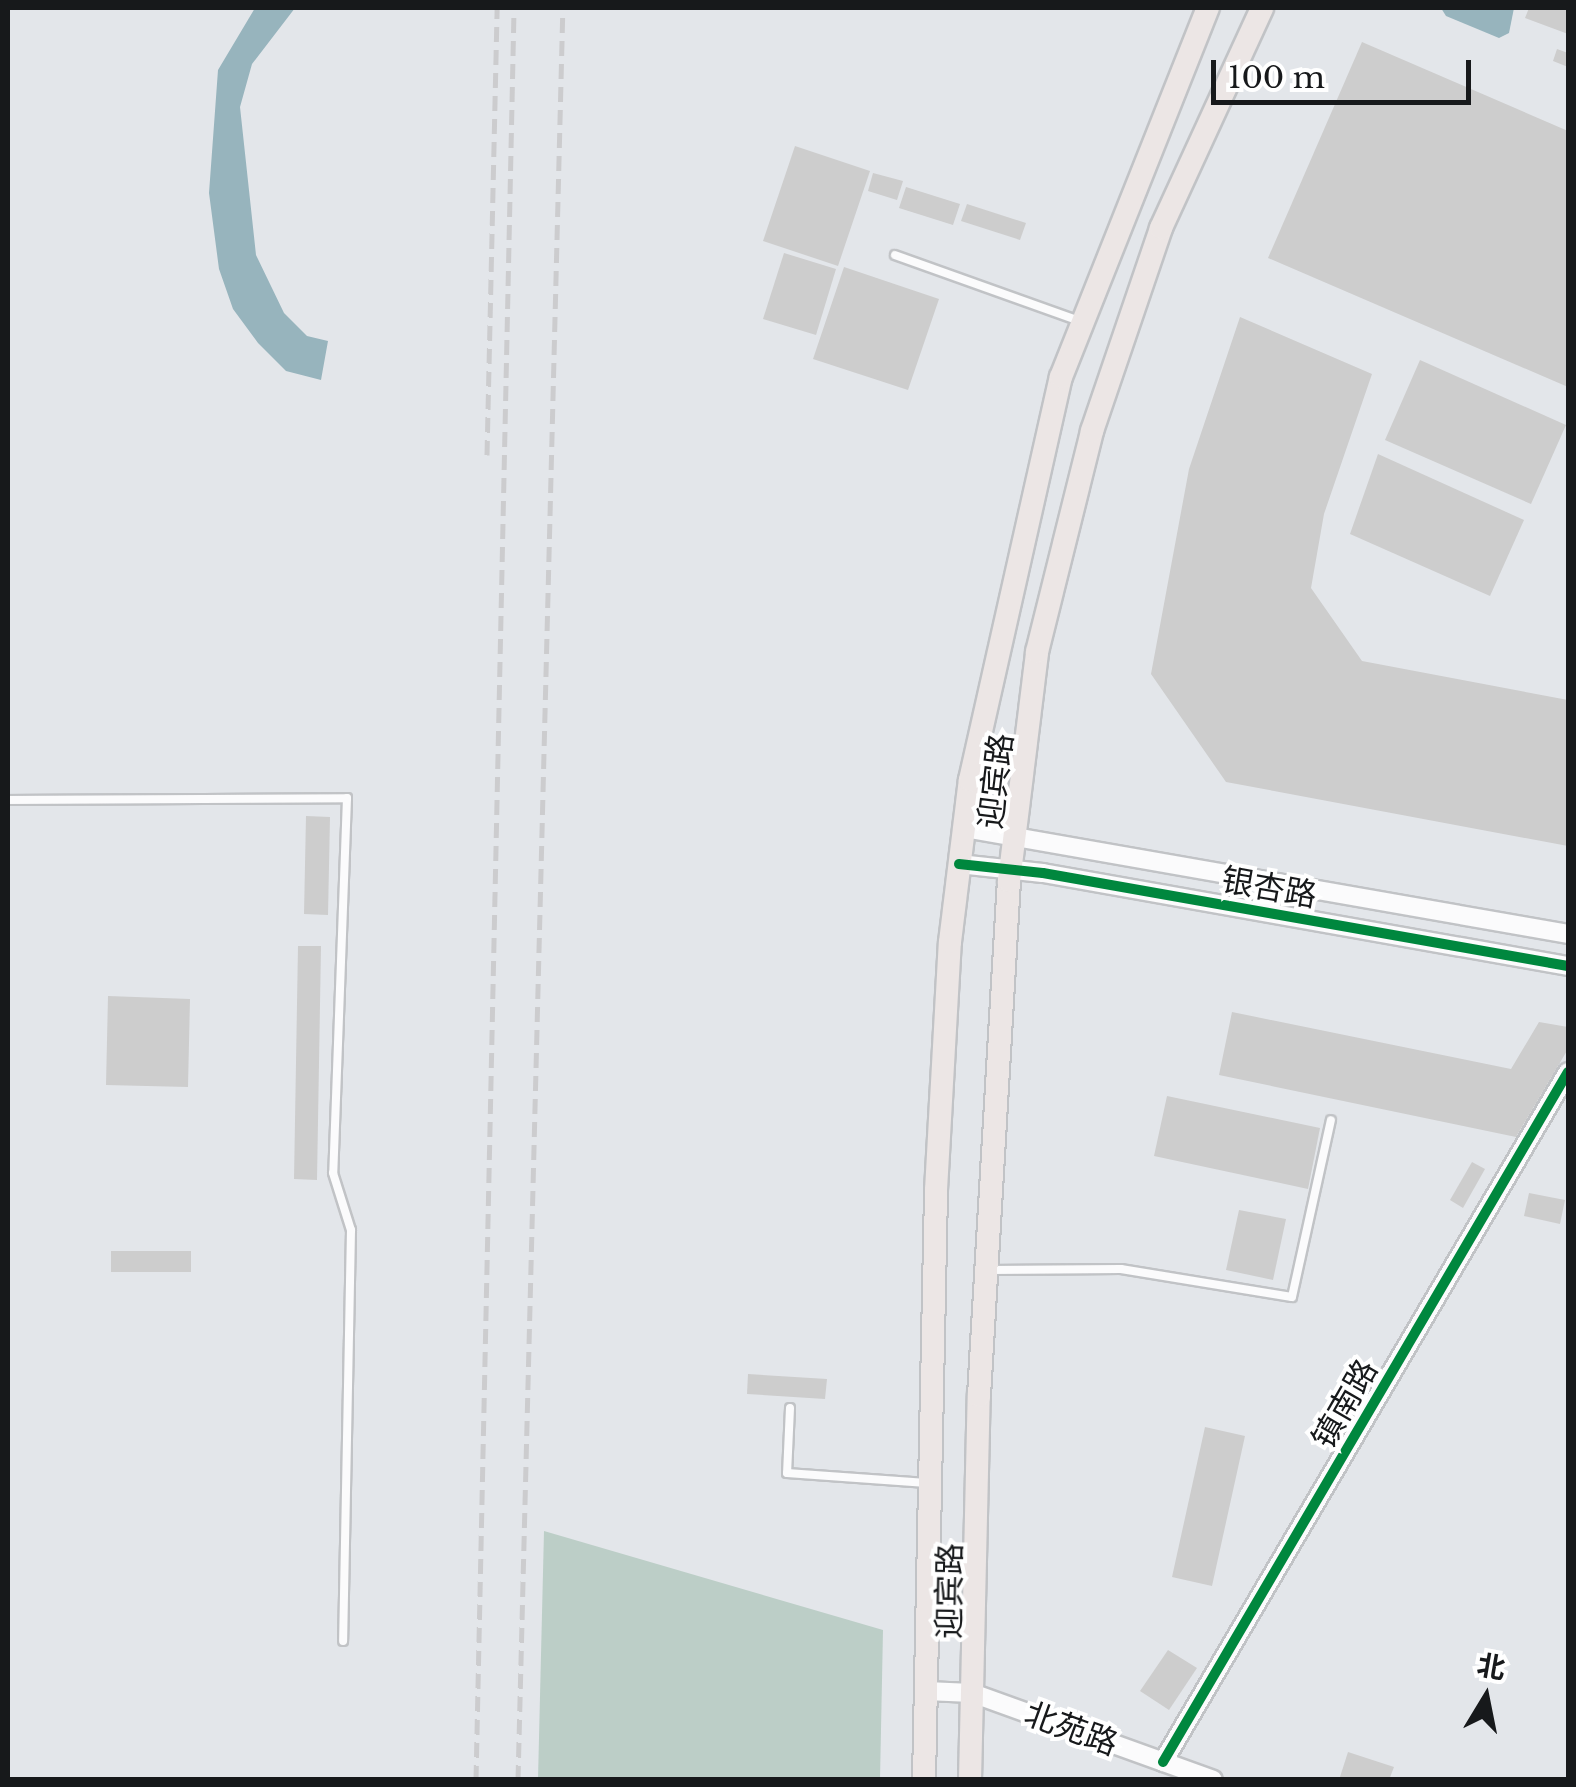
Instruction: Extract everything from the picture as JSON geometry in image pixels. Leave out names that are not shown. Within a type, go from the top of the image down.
[{"type":"main road","name":"迎宾路","points":[[924,1780],[936,1190],[964,828],[1008,596],[1061,377],[1208,8]]},
{"type":"main road","name":"迎宾路","points":[[970,1780],[986,1270],[1010,870],[1037,652],[1092,431],[1161,228],[1262,8]]},
{"type":"street","name":"银杏路","points":[[964,828],[1568,934]]},
{"type":"street","name":"银杏路","points":[[959,864],[1568,966]]},
{"type":"street","name":"镇南路","points":[[1163,1762],[1568,1072]]},
{"type":"street","name":"北苑路","points":[[926,1690],[972,1694],[1213,1780]]},
{"type":"lane","points":[[895,255],[1083,322]]},
{"type":"lane","points":[[8,800],[347,798],[333,1172],[351,1230],[343,1641]]},
{"type":"lane","points":[[986,1270],[1121,1269],[1292,1297],[1331,1120]]},
{"type":"lane","points":[[790,1408],[787,1474],[930,1483]]},
{"type":"shaded area","points":[[544,1531],[883,1630],[880,1779],[538,1779]]},
{"type":"water","points":[[255,8],[295,8],[252,64],[240,107],[256,255],[284,313],[307,336],[328,341],[321,380],[286,371],[258,343],[233,309],[219,269],[209,193],[218,70]]},
{"type":"water","points":[[1441,8],[1514,8],[1509,33],[1499,38],[1446,16]]},
{"type":"building","points":[[1529,8],[1568,8],[1568,34],[1525,18]]},
{"type":"building","points":[[1362,42],[1568,131],[1568,387],[1268,258]]},
{"type":"building","points":[[1557,49],[1568,53],[1568,67],[1553,61]]},
{"type":"building","points":[[795,146],[870,171],[838,266],[763,241]]},
{"type":"building","points":[[873,173],[903,181],[897,200],[868,191]]},
{"type":"building","points":[[906,187],[960,204],[953,225],[899,208]]},
{"type":"building","points":[[967,204],[1026,223],[1020,240],[961,221]]},
{"type":"building","points":[[784,253],[836,269],[816,335],[763,319]]},
{"type":"building","points":[[844,267],[939,299],[908,390],[813,359]]},
{"type":"building","points":[[1240,317],[1372,374],[1324,514],[1311,588],[1362,661],[1568,700],[1568,846],[1226,782],[1151,674],[1189,469]]},
{"type":"building","points":[[1420,360],[1566,425],[1531,504],[1385,440]]},
{"type":"building","points":[[1378,454],[1524,520],[1490,596],[1350,534]]},
{"type":"building","points":[[306,816],[330,817],[328,915],[304,914]]},
{"type":"building","points":[[298,946],[321,946],[317,1180],[294,1179]]},
{"type":"building","points":[[108,996],[190,999],[188,1087],[106,1085]]},
{"type":"building","points":[[1232,1012],[1511,1069],[1539,1022],[1568,1027],[1568,1049],[1516,1137],[1219,1075]]},
{"type":"building","points":[[1167,1096],[1320,1128],[1308,1189],[1154,1156]]},
{"type":"building","points":[[1472,1162],[1485,1169],[1463,1208],[1450,1200]]},
{"type":"building","points":[[1529,1193],[1565,1200],[1560,1224],[1524,1216]]},
{"type":"building","points":[[1239,1210],[1286,1219],[1273,1280],[1226,1270]]},
{"type":"building","points":[[111,1251],[191,1251],[191,1272],[111,1272]]},
{"type":"building","points":[[748,1374],[827,1379],[825,1399],[747,1394]]},
{"type":"building","points":[[1205,1427],[1245,1436],[1212,1586],[1172,1577]]},
{"type":"building","points":[[1168,1650],[1197,1668],[1169,1710],[1140,1691]]},
{"type":"building","points":[[1348,1752],[1394,1767],[1389,1780],[1339,1780]]},
{"type":"railway","points":[[487,455],[497,8]]},
{"type":"railway","points":[[476,1780],[514,8]]},
{"type":"railway","points":[[518,1780],[563,8]]},
{"type":"cycle path","points":[[959,864],[1043,873],[1568,966]]},
{"type":"cycle path","points":[[1163,1762],[1568,1072]]}]
